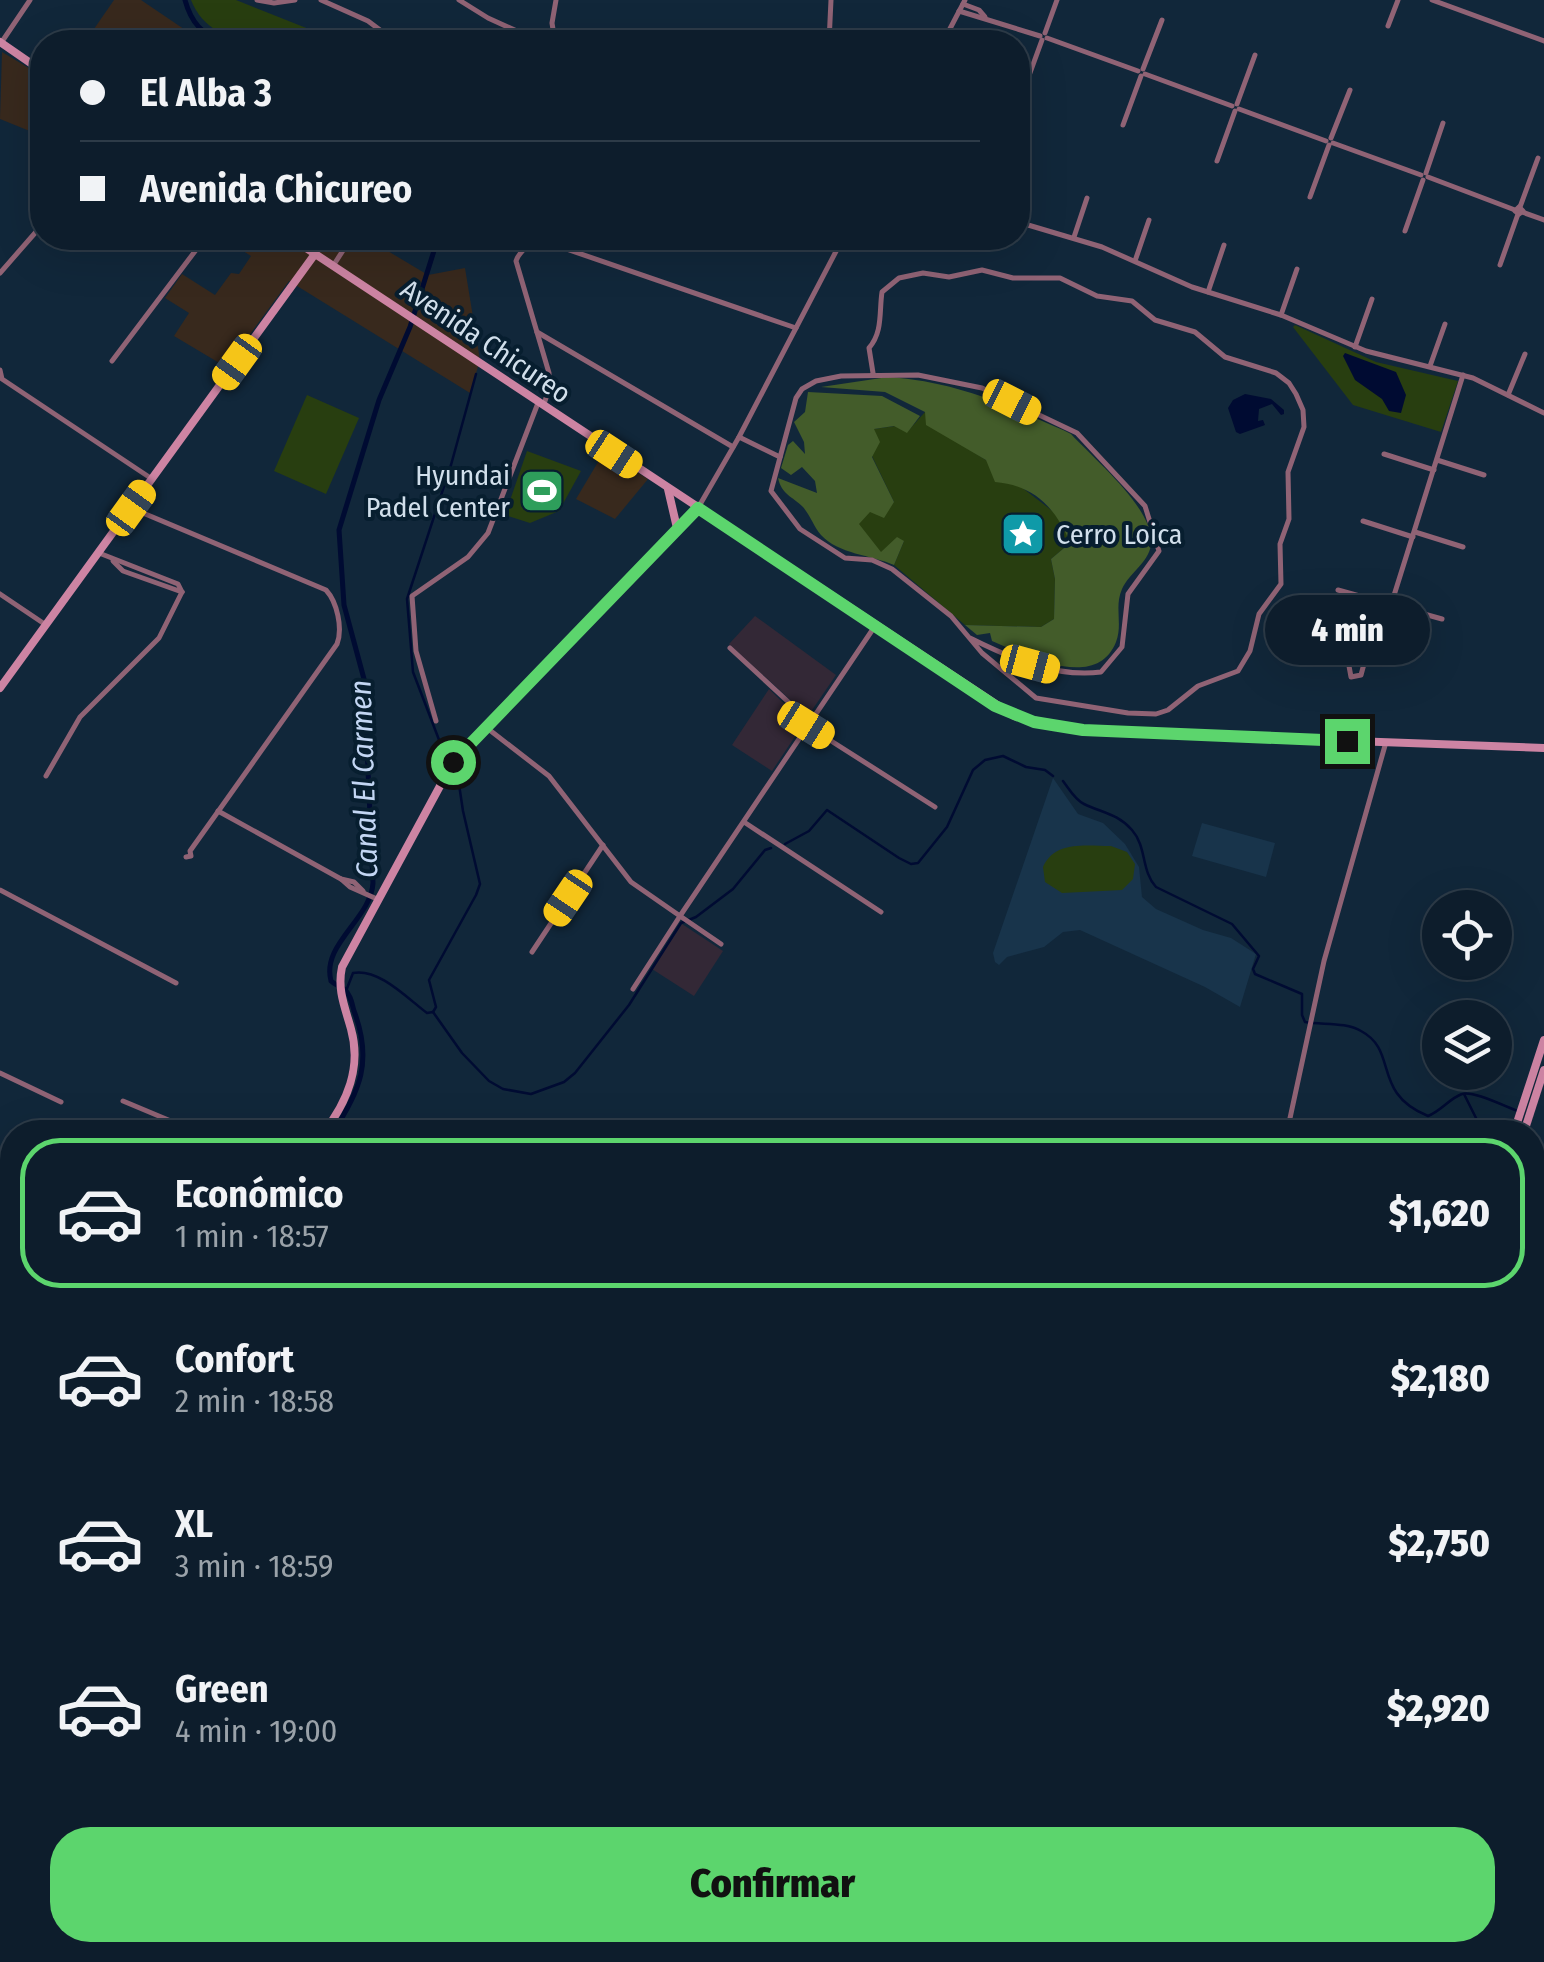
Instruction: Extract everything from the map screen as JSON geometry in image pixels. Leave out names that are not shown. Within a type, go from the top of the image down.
[{"type":"main road","points":[[1,43],[30,63]]},
{"type":"main road","name":"Avenida Chicureo","points":[[309,250],[995,706],[1034,722],[1093,731],[1544,748]]},
{"type":"main road","points":[[0,688],[315,254]]},
{"type":"main road","points":[[668,489],[681,519]]},
{"type":"main road","points":[[332,1120],[346,1099],[354,1068],[353,1037],[340,994],[340,978],[371,896],[452,764],[677,529],[681,519],[698,508]]},
{"type":"main road","points":[[1517,1120],[1544,1040]]},
{"type":"main road","points":[[1528,1120],[1544,1070]]},
{"type":"street","points":[[1,43],[30,0]]},
{"type":"street","points":[[257,0],[274,4],[295,0]]},
{"type":"street","points":[[321,0],[380,30]]},
{"type":"street","points":[[459,0],[514,30]]},
{"type":"street","points":[[553,30],[556,0]]},
{"type":"street","points":[[830,30],[831,0]]},
{"type":"street","points":[[1030,74],[1057,0]]},
{"type":"street","points":[[1388,26],[1398,0]]},
{"type":"street","points":[[1432,0],[1544,40]]},
{"type":"street","points":[[949,30],[962,5],[1023,30]]},
{"type":"street","points":[[1123,125],[1162,20]]},
{"type":"street","points":[[1030,32],[1544,220]]},
{"type":"street","points":[[1217,161],[1255,55]]},
{"type":"street","points":[[1310,198],[1350,90]]},
{"type":"street","points":[[1406,231],[1443,123]]},
{"type":"street","points":[[1500,265],[1538,158]]},
{"type":"street","points":[[1074,236],[1087,198]]},
{"type":"street","points":[[1135,262],[1149,220]]},
{"type":"street","points":[[1030,225],[1074,236],[1208,292],[1282,315],[1354,347],[1463,375],[1544,413]]},
{"type":"street","points":[[0,274],[30,239]]},
{"type":"street","points":[[1208,292],[1224,245]]},
{"type":"street","points":[[112,362],[195,250]]},
{"type":"street","points":[[333,266],[343,250]]},
{"type":"street","points":[[436,720],[416,651],[412,596],[468,556],[488,534],[540,405],[548,394],[550,378],[516,261],[523,250]]},
{"type":"street","points":[[567,250],[796,328]]},
{"type":"street","points":[[698,508],[734,448],[837,250]]},
{"type":"street","points":[[1282,315],[1296,269]]},
{"type":"street","points":[[874,373],[869,348],[876,340],[880,323],[882,292],[890,284],[906,274],[962,276],[982,270],[1013,278],[1060,278],[1097,296],[1132,301],[1156,320],[1195,332],[1225,357],[1276,373],[1290,383],[1303,410],[1304,427],[1288,472],[1289,519],[1280,544],[1280,584],[1259,614],[1250,651],[1238,671],[1198,686],[1168,710],[1128,713],[1036,698],[1010,678],[970,638],[952,616],[892,569],[872,560],[844,558],[800,529],[771,492],[792,407],[802,389],[816,382],[874,373],[918,374],[982,388],[1076,433],[1150,515],[1158,551],[1128,594],[1122,647],[1101,672],[1057,671],[1030,664],[970,638]]},
{"type":"street","points":[[1354,347],[1372,299]]},
{"type":"street","points":[[1430,366],[1445,324]]},
{"type":"street","points":[[538,332],[734,448]]},
{"type":"street","points":[[1508,394],[1524,354]]},
{"type":"street","points":[[0,370],[1,379],[152,478]]},
{"type":"street","points":[[1368,649],[1348,666],[1351,676],[1361,675],[1368,649],[1391,605],[1463,375]]},
{"type":"street","points":[[739,437],[780,457]]},
{"type":"street","points":[[1384,454],[1434,470]]},
{"type":"street","points":[[1437,460],[1484,475]]},
{"type":"street","points":[[131,508],[326,590],[340,625],[338,641],[190,851]]},
{"type":"street","points":[[1362,521],[1463,547]]},
{"type":"street","points":[[46,776],[80,718],[158,638],[182,592],[123,571],[99,553]]},
{"type":"street","points":[[1338,590],[1442,619]]},
{"type":"street","points":[[0,594],[46,625]]},
{"type":"street","points":[[634,989],[875,626]]},
{"type":"street","points":[[730,648],[808,723],[934,807]]},
{"type":"street","points":[[485,726],[549,776],[636,887],[721,944]]},
{"type":"street","points":[[1290,1120],[1324,962],[1386,742]]},
{"type":"street","points":[[218,812],[354,882],[371,896]]},
{"type":"street","points":[[744,822],[881,912]]},
{"type":"street","points":[[532,952],[603,845]]},
{"type":"street","points":[[0,890],[176,983]]},
{"type":"street","points":[[0,1073],[61,1102]]},
{"type":"street","points":[[123,1100],[170,1120]]},
{"type":"shaded area","points":[[114,0],[141,0],[185,30],[93,30]]},
{"type":"shaded area","points":[[2,52],[30,69],[30,131],[0,119]]},
{"type":"shaded area","points":[[242,250],[386,250],[428,275],[465,268],[480,360],[470,393],[289,281],[226,367],[174,336],[189,313],[165,298],[182,274],[215,295],[231,273],[239,274],[251,256]]},
{"type":"shaded area","points":[[1345,353],[1396,372],[1406,395],[1401,413],[1389,411],[1382,399],[1355,380]]},
{"type":"shaded area","points":[[1245,394],[1271,399],[1284,414],[1272,404],[1259,409],[1258,421],[1263,420],[1265,425],[1236,432],[1228,408]]},
{"type":"shaded area","points":[[604,452],[648,479],[615,519],[576,499]]},
{"type":"shaded area","points":[[755,616],[836,675],[808,716],[729,644]]},
{"type":"shaded area","points":[[769,689],[804,723],[772,771],[732,745]]},
{"type":"shaded area","points":[[1053,778],[1078,814],[1103,823],[1125,844],[1139,867],[1142,897],[1156,909],[1231,938],[1256,954],[1240,1007],[1080,930],[1063,932],[1044,947],[1007,957],[999,965],[995,962],[993,953]]},
{"type":"shaded area","points":[[1202,823],[1275,843],[1266,877],[1192,856]]},
{"type":"shaded area","points":[[682,924],[723,951],[694,996],[652,969]]},
{"type":"green space","points":[[191,0],[236,0],[311,30],[216,30],[201,17]]},
{"type":"green space","points":[[1295,325],[1376,362],[1458,381],[1441,432],[1353,405]]},
{"type":"green space","points":[[888,377],[957,389],[1063,430],[1130,496],[1147,524],[1151,545],[1122,589],[1118,635],[1106,657],[1093,665],[1059,666],[992,641],[990,633],[977,635],[965,625],[1041,627],[1054,619],[1051,559],[1070,543],[1058,519],[1042,500],[1021,488],[995,482],[986,460],[926,425],[925,412],[885,392],[821,387]]},
{"type":"green space","points":[[808,392],[882,396],[920,416],[907,433],[894,426],[874,429],[880,442],[872,457],[894,502],[884,518],[870,512],[859,524],[881,552],[897,537],[904,541],[894,565],[828,541],[780,484],[778,478],[817,493],[815,481],[802,467],[791,475],[781,468],[793,441],[805,454],[794,422],[805,412]]},
{"type":"green space","points":[[307,395],[359,418],[326,494],[274,471]]},
{"type":"green space","points":[[925,412],[959,443],[1059,516],[1070,543],[1051,559],[1054,619],[1041,627],[965,625],[894,565],[904,541],[881,553],[858,524],[870,511],[894,502],[872,456],[874,429],[895,426],[907,432]]},
{"type":"green space","name":"Hyundai Padel Center","points":[[527,451],[581,471],[559,511],[530,523],[505,515]]},
{"type":"green space","points":[[1072,846],[1111,846],[1127,852],[1135,864],[1133,879],[1122,890],[1062,893],[1045,882],[1043,867],[1055,852]]},
{"type":"waterway","name":"Canal El Carmen","points":[[185,0],[202,30]]},
{"type":"waterway","name":"Canal El Carmen","points":[[340,1120],[357,1089],[363,1045],[351,1000],[344,989],[331,981],[330,968],[339,943],[364,908],[373,883],[364,679],[344,605],[339,530],[379,400],[410,327],[434,250]]},
{"type":"waterway","points":[[433,1012],[436,1007],[429,980],[480,884],[457,771],[441,745],[413,672],[407,599],[476,374]]},
{"type":"waterway","points":[[785,844],[809,831],[827,810],[899,858],[918,863],[947,827],[973,770],[985,760],[1003,756],[1053,776]]},
{"type":"waterway","points":[[1063,781],[1081,802],[1116,817],[1132,830],[1156,887],[1232,924],[1259,956],[1253,969],[1255,974],[1302,994],[1305,1022],[1348,1026],[1372,1039],[1392,1084],[1410,1107],[1428,1116],[1467,1093],[1518,1111]]},
{"type":"waterway","points":[[346,991],[353,973],[383,980],[427,1013],[433,1012],[462,1053],[489,1081],[503,1089],[531,1094],[564,1082],[575,1073],[629,1005],[681,923],[696,917],[733,889],[765,850],[771,848]]},
{"type":"waterway","points":[[1464,1094],[1477,1120]]},
{"type":"place","name":"Hyundai Padel Center","points":[[542,491]]},
{"type":"place","name":"Cerro Loica","points":[[1023,534]]},
{"type":"route","points":[[453,762],[698,508],[995,706],[1020,718],[1093,731],[1347,741]]}]
